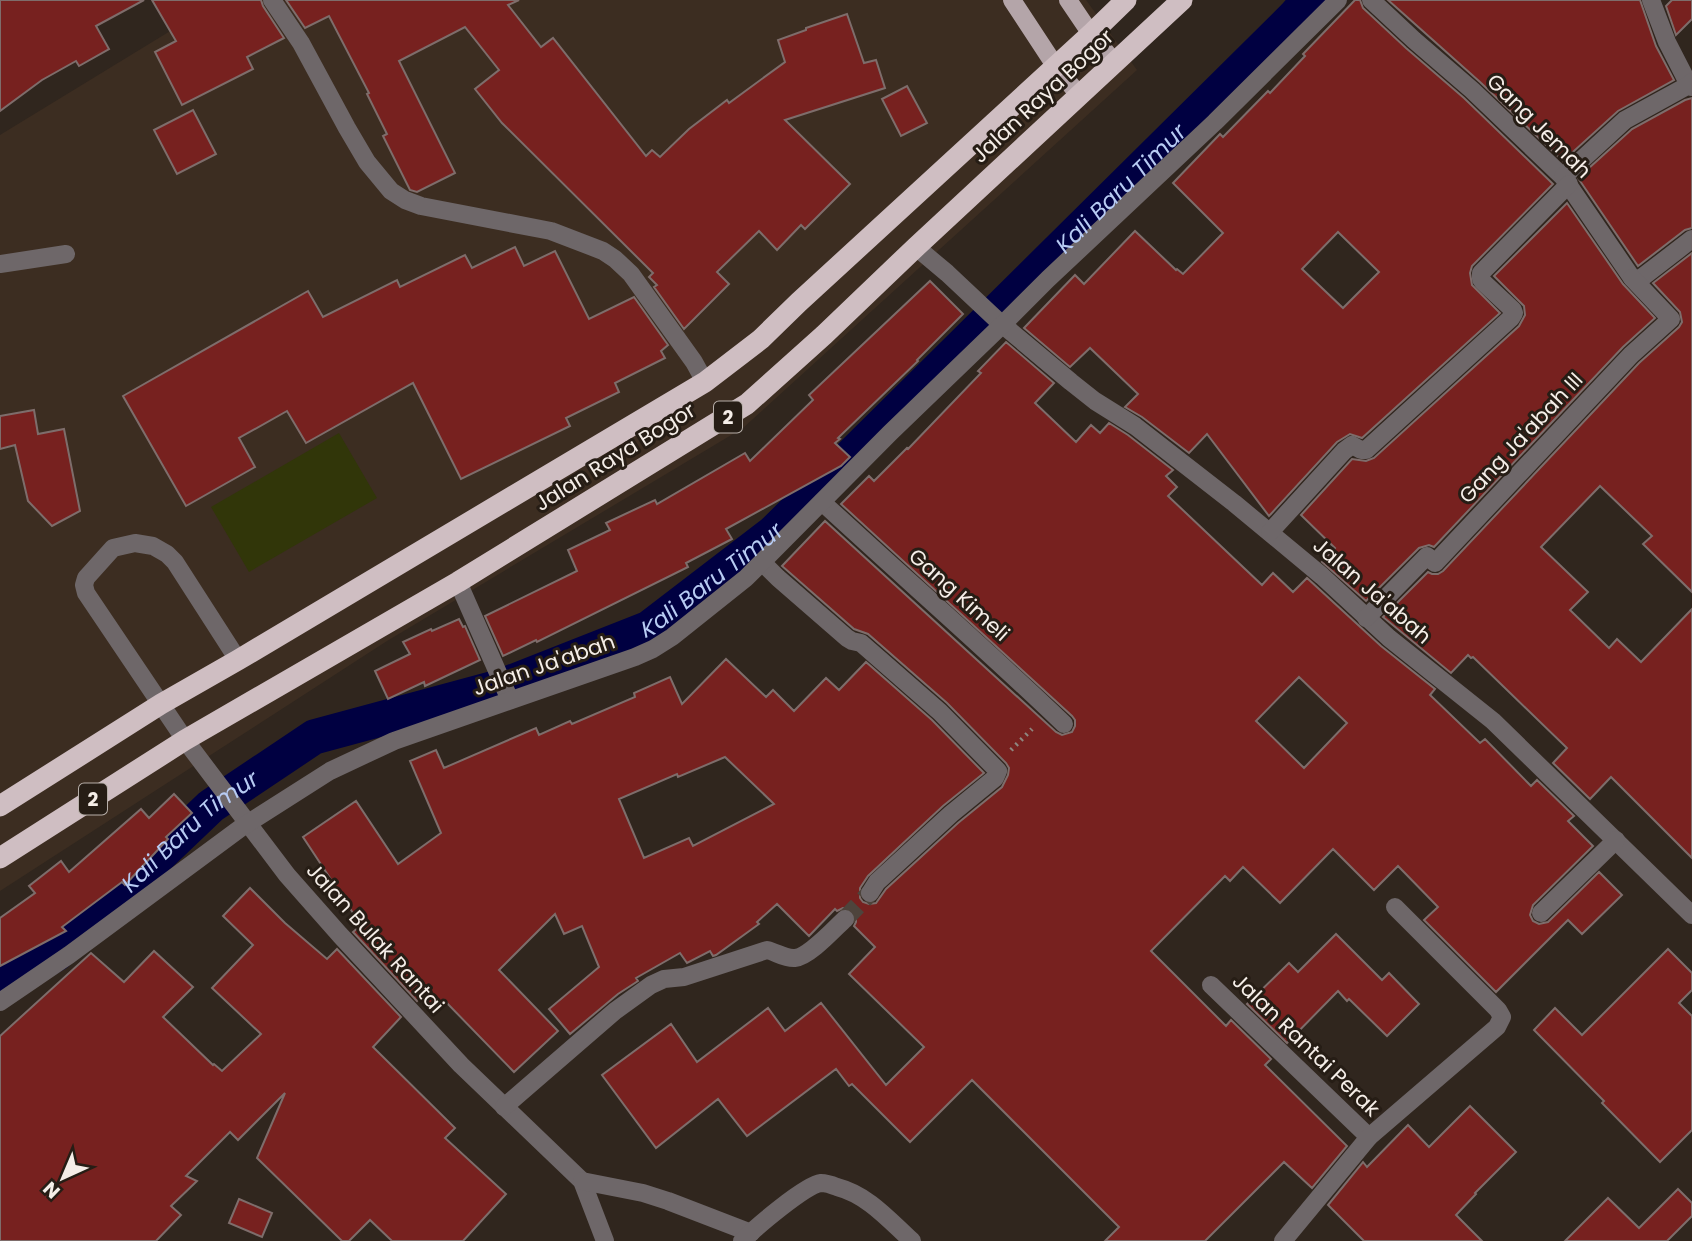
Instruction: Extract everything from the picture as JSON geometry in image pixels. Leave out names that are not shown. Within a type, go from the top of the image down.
[{"type":"highway","name":"Jalan Raya Bogor","points":[[0,806],[161,704],[705,382],[761,340],[1126,0]]},
{"type":"highway","name":"Jalan Raya Bogor","points":[[0,858],[185,740],[458,582],[747,404],[1182,0]]},
{"type":"main road","points":[[1012,0],[1079,95]]},
{"type":"main road","points":[[1068,0],[1114,62]]},
{"type":"street","points":[[272,0],[301,43],[367,162],[391,191],[405,201],[421,206],[551,231],[603,251],[631,274],[694,362],[705,382]]},
{"type":"street","points":[[1000,322],[1215,122],[1338,0]]},
{"type":"street","name":"Gang Jemah","points":[[1371,0],[1472,90],[1566,181],[1632,278]]},
{"type":"street","points":[[1270,532],[1344,451],[1352,445],[1366,450],[1511,318],[1513,310],[1483,282],[1481,273],[1625,120],[1691,84],[1667,42],[1651,0]]},
{"type":"street","points":[[1632,278],[1640,279],[1692,239]]},
{"type":"street","name":"Jalan Ja'abah","points":[[916,247],[1000,322],[1087,394],[1135,426],[1270,532],[1389,638],[1493,721],[1692,915]]},
{"type":"street","points":[[0,264],[66,254]]},
{"type":"street","name":"Gang Ja'abah III","points":[[1366,618],[1427,556],[1435,563],[1631,355],[1671,319],[1632,278]]},
{"type":"street","name":"Jalan Ja'abah","points":[[0,1002],[69,955],[222,842],[330,771],[394,741],[508,697],[653,649],[746,578],[1000,322]]},
{"type":"street","name":"Gang Kimeli","points":[[822,502],[975,639],[1057,717]]},
{"type":"street","name":"Jalan Bulak Rantai","points":[[238,660],[175,562],[153,546],[135,542],[113,548],[86,578],[86,593],[147,686],[234,807],[287,875],[461,1066],[582,1181],[605,1241]]},
{"type":"street","points":[[762,562],[847,638],[860,643],[910,685],[999,771],[998,775],[874,885],[870,894]]},
{"type":"street","points":[[458,582],[508,697]]},
{"type":"street","points":[[1541,913],[1616,840]]},
{"type":"street","name":"Jalan Rantai Perak","points":[[1283,1241],[1369,1137],[1497,1027],[1502,1017],[1499,1010],[1395,907]]},
{"type":"street","points":[[504,1107],[605,1019],[651,985],[767,950],[782,956],[802,956],[845,919]]},
{"type":"street","name":"Jalan Rantai Perak","points":[[1212,985],[1369,1137]]},
{"type":"street","points":[[582,1181],[643,1193],[668,1201],[746,1237],[807,1189],[820,1183],[859,1195],[882,1212],[912,1241]]},
{"type":"path","points":[[995,766],[1057,717]]},
{"type":"shaded area","points":[[221,0],[1086,0],[1137,70],[743,428],[387,641],[0,891],[0,135]]},
{"type":"green space","points":[[339,433],[377,498],[249,572],[211,507]]},
{"type":"building","points":[[0,0],[144,0],[96,26],[109,49],[79,66],[76,61],[42,80],[0,111]]},
{"type":"building","points":[[152,0],[261,0],[284,38],[247,57],[253,69],[182,105],[155,52],[176,41]]},
{"type":"building","points":[[286,0],[519,0],[508,5],[541,47],[553,38],[646,156],[652,150],[660,157],[689,129],[727,100],[729,103],[785,62],[778,40],[847,14],[864,63],[876,60],[885,88],[785,120],[850,184],[805,229],[801,225],[777,250],[759,231],[717,272],[729,284],[684,329],[654,287],[657,285],[649,277],[653,273],[502,123],[475,89],[499,70],[465,27],[399,61],[455,173],[417,192],[410,190],[383,136],[387,134],[367,94],[369,93],[329,16],[305,28]]},
{"type":"building","points":[[1355,0],[1360,0],[1363,8],[1464,98],[1553,184],[1472,266],[1472,285],[1500,313],[1362,438],[1350,434],[1337,442],[1269,516],[1207,434],[1189,453],[1125,407],[1138,394],[1090,348],[1070,367],[1024,328],[1075,275],[1084,284],[1135,231],[1183,274],[1223,233],[1173,183],[1220,134],[1223,137],[1268,91],[1270,93],[1305,56],[1303,54]],"holes":[[[1338,232],[1379,272],[1343,308],[1302,269]]]},
{"type":"building","points":[[1388,0],[1640,0],[1656,46],[1674,80],[1618,111],[1563,161]]},
{"type":"building","points":[[1672,0],[1692,0],[1692,19],[1676,35],[1666,6]]},
{"type":"building","points":[[907,86],[927,123],[901,136],[882,99]]},
{"type":"building","points":[[1692,98],[1692,228],[1685,230],[1638,266],[1578,178],[1632,129]]},
{"type":"building","points":[[193,110],[216,154],[177,174],[154,130]]},
{"type":"building","points":[[1567,203],[1623,284],[1655,318],[1623,347],[1434,547],[1429,545],[1419,548],[1366,601],[1322,562],[1335,548],[1301,515],[1352,459],[1366,461],[1374,458],[1519,326],[1525,315],[1524,306],[1494,276]]},
{"type":"building","points":[[515,247],[524,266],[555,251],[589,319],[634,297],[668,345],[661,351],[665,358],[615,383],[619,392],[566,418],[570,426],[461,479],[413,383],[306,443],[287,411],[239,438],[255,467],[186,506],[123,396],[308,291],[323,317],[397,280],[400,287],[465,255],[472,268]]},
{"type":"building","points":[[1692,253],[1692,592],[1643,544],[1652,536],[1600,486],[1541,547],[1588,592],[1570,610],[1609,648],[1617,639],[1641,662],[1692,609],[1692,858],[1611,777],[1590,799],[1553,763],[1567,748],[1473,657],[1468,655],[1451,673],[1383,617],[1428,572],[1438,574],[1443,571],[1639,363],[1679,327],[1682,322],[1680,312],[1653,283]]},
{"type":"building","points":[[930,281],[963,314],[838,438],[840,439],[835,443],[850,457],[841,466],[726,529],[732,539],[686,563],[688,567],[537,642],[536,640],[503,656],[485,616],[577,571],[568,550],[610,530],[606,523],[655,500],[657,504],[745,453],[750,461],[813,400],[809,395]]},
{"type":"building","points":[[1006,342],[1054,383],[1035,403],[1076,442],[1091,425],[1100,433],[1109,423],[1128,435],[1173,470],[1166,476],[1177,487],[1168,496],[1262,585],[1273,573],[1293,592],[1307,578],[1381,646],[1435,689],[1430,695],[1480,743],[1485,739],[1531,786],[1537,780],[1574,816],[1568,821],[1593,846],[1533,905],[1530,915],[1533,921],[1539,924],[1548,922],[1599,872],[1622,895],[1582,934],[1568,920],[1496,992],[1424,920],[1438,907],[1398,866],[1374,890],[1333,849],[1280,903],[1243,867],[1230,881],[1225,876],[1151,951],[1226,1026],[1231,1020],[1271,1059],[1265,1065],[1347,1146],[1312,1188],[1284,1162],[1205,1241],[1105,1241],[1119,1227],[972,1080],[910,1142],[852,1084],[849,1086],[836,1069],[747,1136],[718,1099],[656,1148],[602,1075],[671,1024],[697,1062],[768,1008],[785,1031],[821,1003],[886,1085],[924,1047],[849,974],[875,947],[854,926],[856,916],[849,908],[837,911],[835,909],[809,936],[777,904],[757,922],[759,924],[716,955],[713,956],[710,951],[687,963],[680,953],[636,978],[638,981],[570,1034],[549,1009],[599,967],[582,926],[564,934],[555,914],[499,970],[558,1031],[514,1072],[444,1000],[433,1012],[419,999],[417,1001],[353,932],[361,925],[303,837],[356,801],[398,864],[441,833],[410,761],[436,750],[444,768],[536,728],[539,735],[570,721],[572,724],[635,697],[634,693],[670,677],[682,704],[726,659],[766,697],[773,690],[794,711],[826,678],[839,690],[866,662],[932,720],[984,773],[943,806],[868,876],[860,888],[860,898],[869,904],[876,903],[886,889],[1002,787],[1009,768],[947,703],[868,634],[854,629],[782,566],[825,521],[1056,732],[1062,735],[1072,732],[1075,726],[1072,716],[841,504],[869,476],[874,481],[908,449],[981,373],[978,371]],"holes":[[[1299,677],[1347,723],[1304,768],[1256,721]],[[725,757],[774,804],[693,846],[689,838],[644,858],[619,799]]]},
{"type":"building","points":[[34,410],[38,434],[64,429],[80,511],[52,526],[28,501],[15,445],[0,449],[0,416]]},
{"type":"building","points":[[459,619],[463,627],[465,626],[480,660],[425,686],[424,682],[388,699],[375,671],[410,654],[403,642]]},
{"type":"building","points":[[174,794],[192,813],[166,837],[168,839],[125,885],[122,882],[62,927],[66,931],[0,966],[0,918],[35,893],[29,886],[61,861],[69,872],[141,809],[149,818]]},
{"type":"building","points":[[250,888],[327,959],[337,949],[401,1017],[373,1047],[455,1128],[445,1138],[506,1194],[463,1241],[392,1241],[370,1220],[349,1241],[342,1241],[257,1158],[285,1093],[238,1140],[230,1132],[186,1176],[197,1181],[171,1206],[181,1215],[156,1241],[0,1241],[0,1036],[91,953],[124,982],[154,951],[193,987],[163,1017],[222,1071],[261,1034],[212,988],[253,945],[223,916]]},
{"type":"building","points":[[1336,934],[1382,980],[1389,973],[1419,1004],[1387,1036],[1338,991],[1287,1043],[1247,1004],[1289,963],[1298,972]]},
{"type":"building","points":[[1668,949],[1692,973],[1692,990],[1679,1003],[1692,1016],[1692,1130],[1660,1162],[1534,1030],[1555,1008],[1582,1035]]},
{"type":"building","points":[[1470,1106],[1516,1152],[1456,1215],[1482,1241],[1364,1241],[1328,1205],[1363,1162],[1367,1167],[1408,1125],[1429,1147]]},
{"type":"building","points":[[1678,1189],[1692,1203],[1692,1216],[1667,1241],[1565,1241],[1608,1198],[1639,1228]]},
{"type":"building","points":[[239,1199],[272,1213],[262,1237],[229,1223]]},
{"type":"waterway","name":"Kali Baru Timur","points":[[0,987],[56,954],[211,806],[314,737],[499,687],[649,628],[773,533],[1309,0]]},
{"type":"tunnel","points":[[845,919],[870,893]]}]
